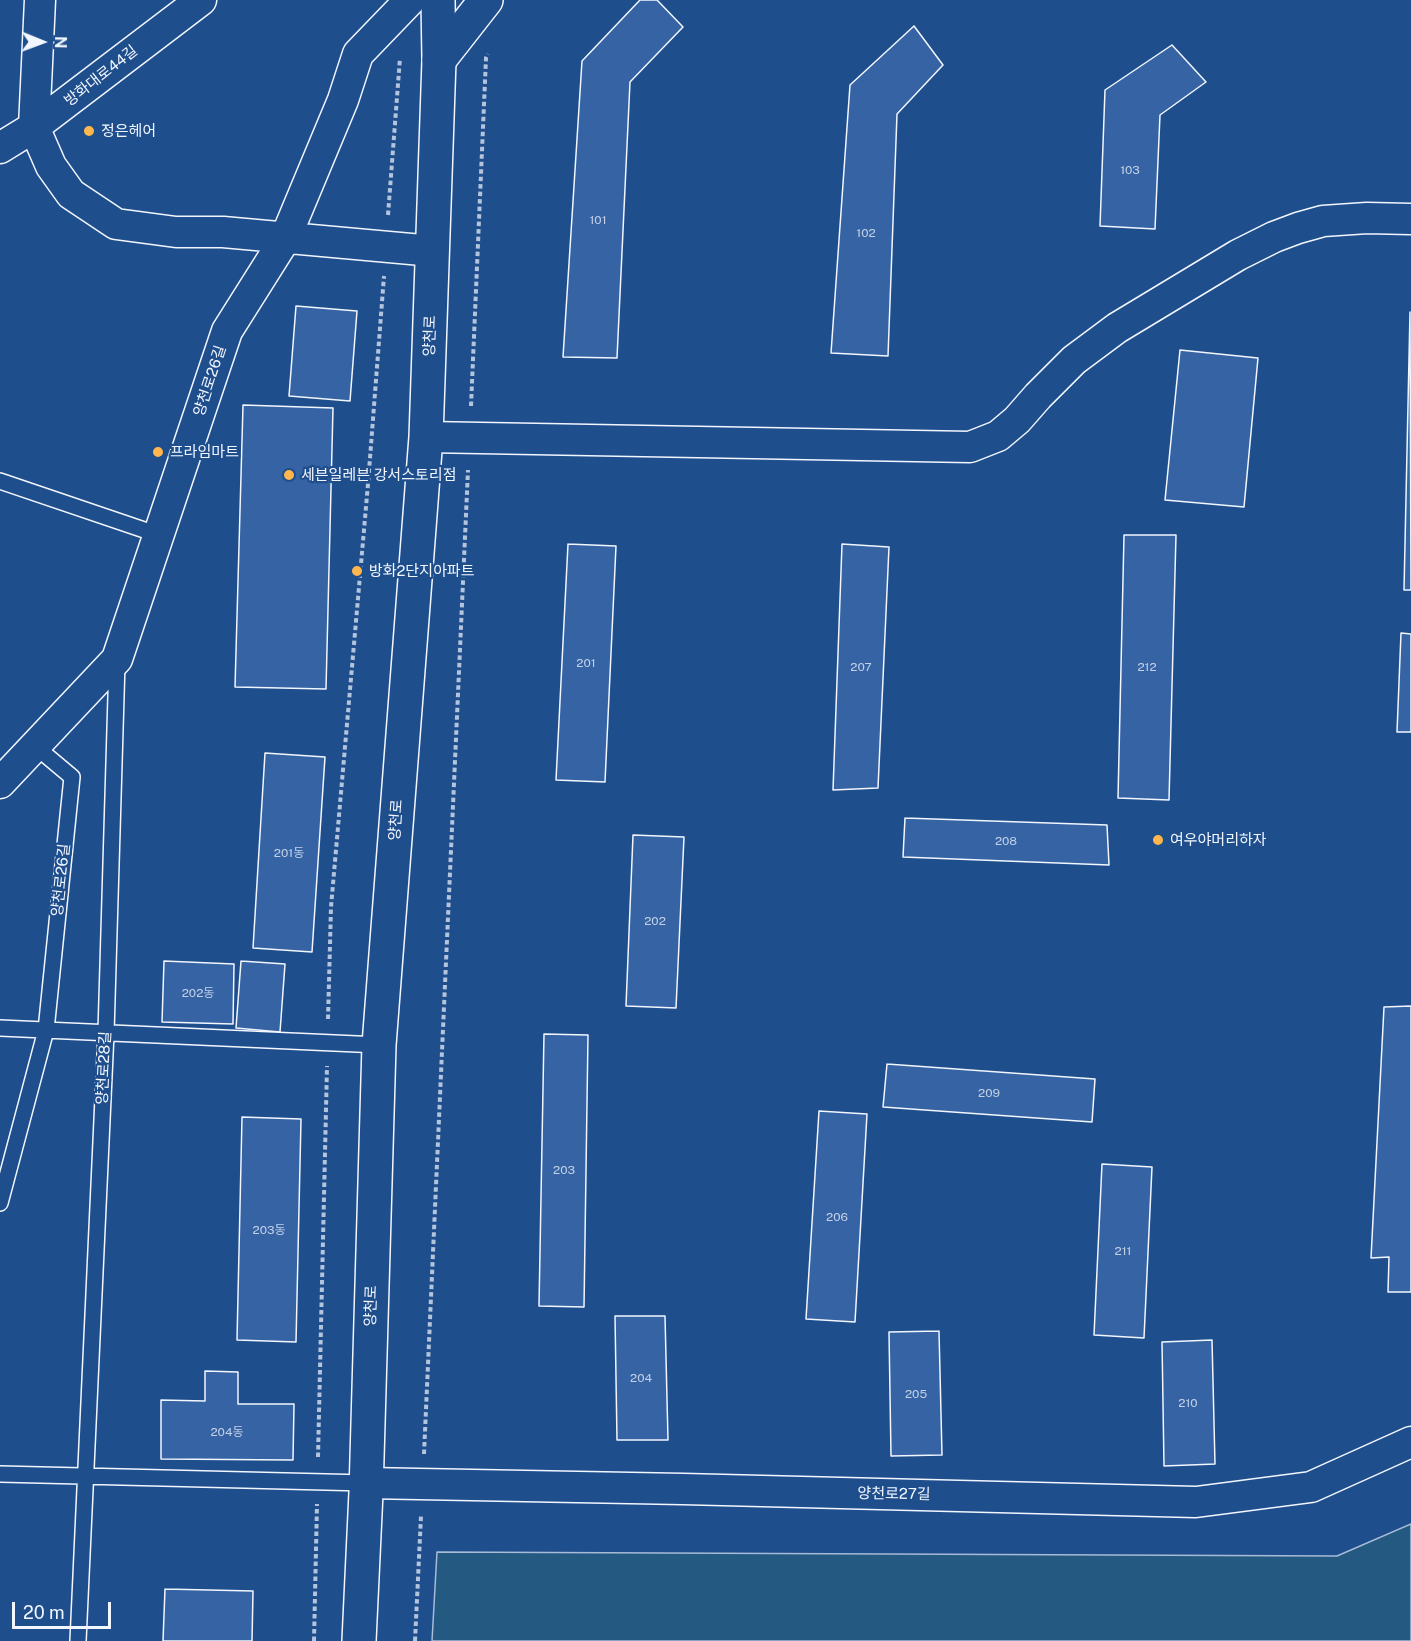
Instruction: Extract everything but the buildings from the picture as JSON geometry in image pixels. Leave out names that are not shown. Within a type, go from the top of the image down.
[{"type":"main road","name":"양천로","points":[[359,1641],[379,1045],[426,437],[439,60],[438,0]]},
{"type":"main road","points":[[439,60],[486,0]]},
{"type":"street","points":[[40,0],[34,127],[51,166],[70,194],[116,224],[176,232],[223,232],[433,251]]},
{"type":"street","name":"방화대로44길","points":[[0,148],[34,127],[201,0]]},
{"type":"street","name":"양천로26길","points":[[0,783],[117,659],[226,332],[285,239],[343,100],[358,54],[410,0]]},
{"type":"street","points":[[426,437],[970,447],[998,436],[1017,420],[1074,360],[1117,328],[1238,255],[1274,237],[1323,221],[1367,218],[1411,219]]},
{"type":"street","name":"양천로27길","points":[[366,1483],[1196,1502],[1311,1487],[1411,1442]]},
{"type":"lane","points":[[0,481],[159,535]]},
{"type":"lane","name":"양천로28길","points":[[78,1641],[106,1033],[117,659]]},
{"type":"lane","name":"양천로26길","points":[[35,746],[72,777],[46,1030]]},
{"type":"lane","points":[[0,1028],[379,1045]]},
{"type":"lane","points":[[0,1203],[46,1030]]},
{"type":"lane","points":[[0,1474],[366,1483]]},
{"type":"path","points":[[415,1641],[486,58],[491,48]]},
{"type":"path","points":[[314,1641],[331,907],[368,484],[400,58]]},
{"type":"shaded area","points":[[1411,1524],[1411,1641],[432,1641],[437,1552],[1337,1556]]},
{"type":"place","name":"정은헤어","points":[[89,131]]},
{"type":"place","name":"프라임마트","points":[[158,452]]},
{"type":"place","name":"세븐일레븐 강서스토리점","points":[[289,475]]},
{"type":"place","name":"방화2단지아파트","points":[[357,571]]},
{"type":"place","name":"여우야머리하자","points":[[1158,840]]}]
